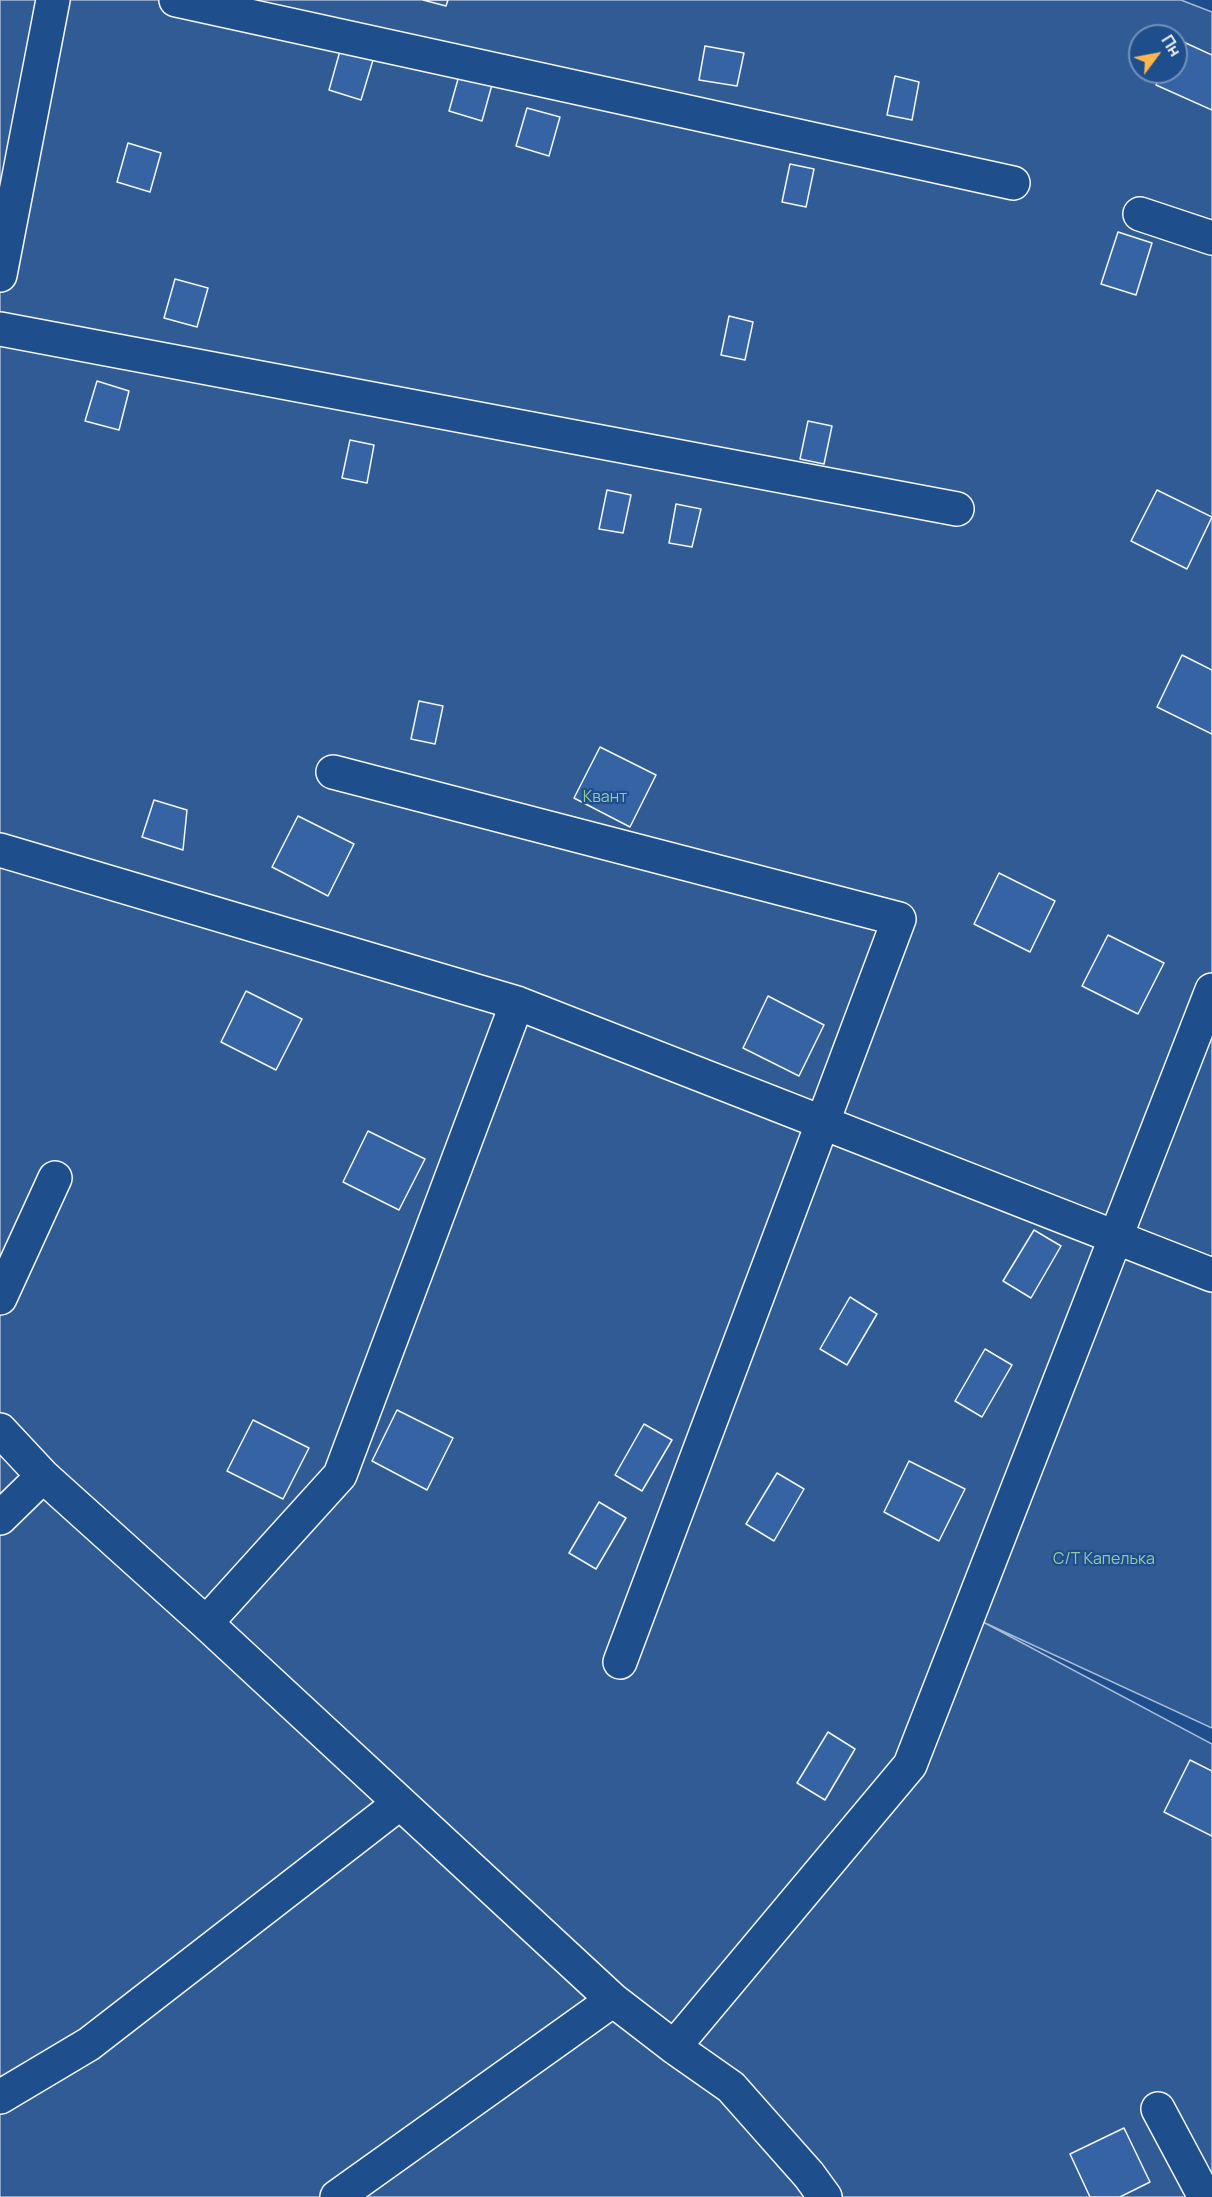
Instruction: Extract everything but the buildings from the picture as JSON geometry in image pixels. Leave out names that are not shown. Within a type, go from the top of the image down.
[{"type":"street","points":[[0,275],[53,0]]},
{"type":"street","points":[[176,0],[1013,183]]},
{"type":"street","points":[[1140,214],[1212,238]]},
{"type":"street","points":[[0,329],[957,510]]},
{"type":"street","points":[[333,772],[899,919],[620,1662]]},
{"type":"street","points":[[0,850],[517,1003],[1212,1275]]},
{"type":"street","points":[[674,2047],[910,1765],[1212,990]]},
{"type":"street","points":[[206,1623],[340,1475],[517,1003]]},
{"type":"street","points":[[0,1298],[54,1178]]},
{"type":"street","points":[[0,1430],[43,1476],[206,1623],[613,2000],[731,2087],[809,2175],[825,2197]]},
{"type":"street","points":[[0,1518],[43,1476]]},
{"type":"street","points":[[0,2097],[89,2044],[400,1803]]},
{"type":"street","points":[[337,2197],[613,2000]]},
{"type":"street","points":[[1158,2109],[1205,2197]]},
{"type":"shaded area","name":"Квант","points":[[0,0],[1181,0],[1212,12],[1212,1728],[983,1622],[1212,1744],[1212,2197],[0,2197]]},
{"type":"park label","name":"С/Т Капелька","points":[[1104,1560]]}]
